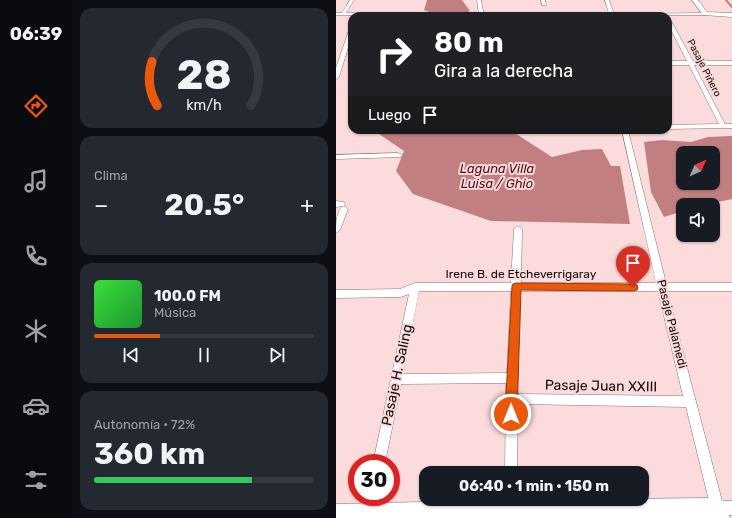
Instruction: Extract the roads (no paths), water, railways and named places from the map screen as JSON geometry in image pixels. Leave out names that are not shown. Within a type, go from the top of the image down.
[{"type":"street","points":[[343,14],[352,0]]},
{"type":"street","points":[[479,0],[480,12]]},
{"type":"street","points":[[607,0],[611,12]]},
{"type":"street","points":[[695,0],[705,14]]},
{"type":"street","points":[[336,14],[348,14]]},
{"type":"street","points":[[672,17],[732,14]]},
{"type":"street","name":"Pasaje Piñero","points":[[672,26],[723,126]]},
{"type":"street","points":[[336,77],[348,39]]},
{"type":"street","points":[[343,55],[348,55]]},
{"type":"street","points":[[672,63],[732,63]]},
{"type":"street","points":[[672,126],[732,126]]},
{"type":"street","name":"Pasaje Palamedi","points":[[626,134],[662,288],[691,402],[723,512]]},
{"type":"street","points":[[336,157],[398,155]]},
{"type":"street","points":[[336,230],[340,206]]},
{"type":"street","points":[[511,466],[511,399],[518,228]]},
{"type":"street","name":"Irene B. de Etcheverrigaray","points":[[336,294],[401,293],[415,286],[662,288],[732,287]]},
{"type":"street","name":"Pasaje H. Saling","points":[[381,454],[415,286]]},
{"type":"street","points":[[396,379],[512,378]]},
{"type":"street","name":"Pasaje Juan XXIII","points":[[511,399],[691,402]]},
{"type":"street","points":[[336,514],[366,510],[510,509],[723,512]]},
{"type":"water","points":[[427,0],[462,0],[470,11],[429,12],[424,10]]},
{"type":"water","name":"Laguna Villa Luisa / Ghio","points":[[379,134],[516,134],[552,157],[582,150],[602,149],[611,166],[620,166],[630,224],[491,221],[413,194],[396,171],[404,151]]},
{"type":"water","points":[[732,136],[732,199],[720,202],[720,198],[676,198],[676,213],[664,217],[651,192],[644,142],[662,140],[691,142],[708,137]]},
{"type":"waterway","points":[[726,0],[732,7]]}]
